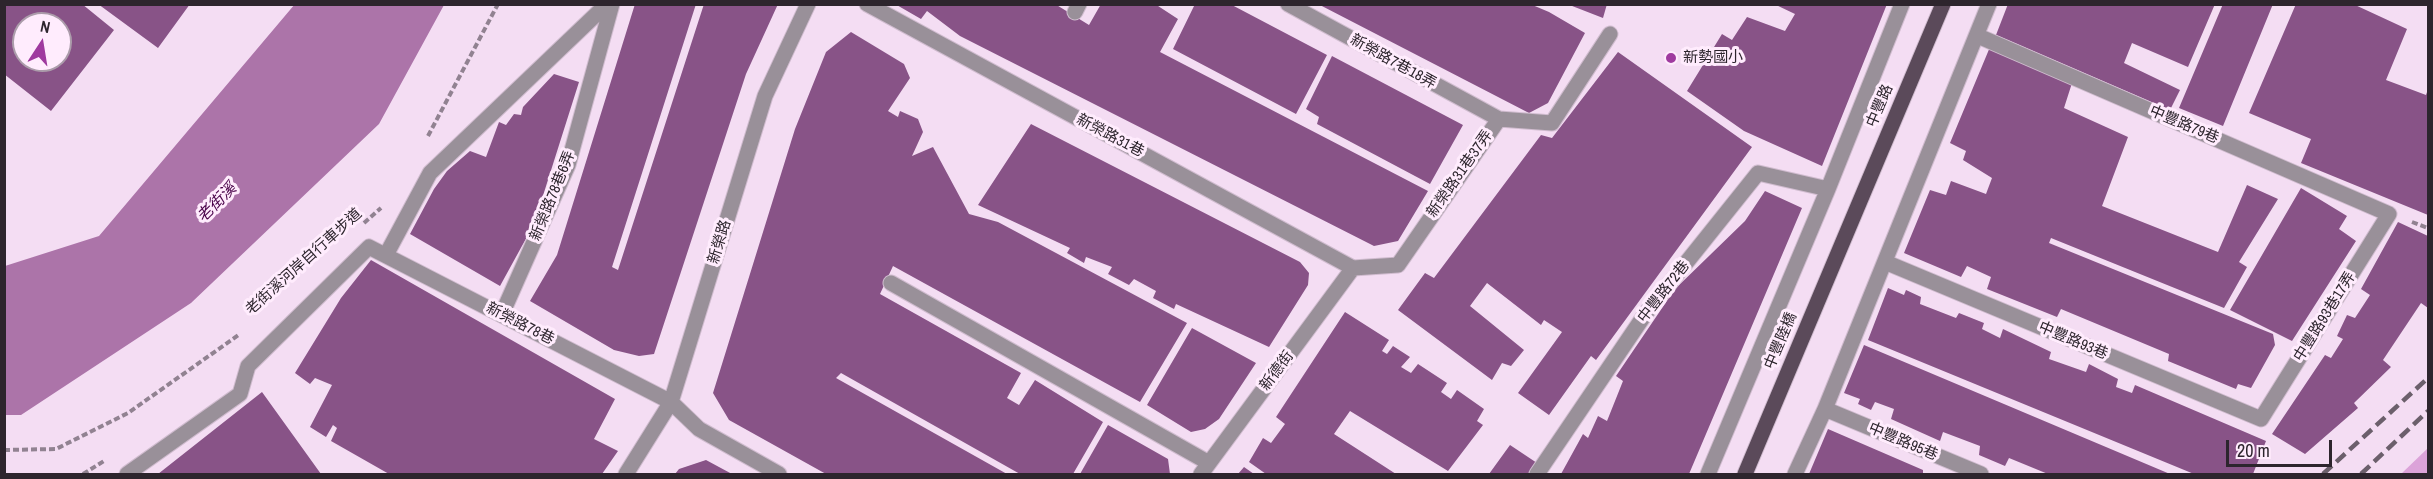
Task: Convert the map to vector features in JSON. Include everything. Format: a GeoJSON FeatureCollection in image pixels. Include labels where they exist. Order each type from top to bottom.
{"type":"FeatureCollection","features":[{"type":"Feature","properties":{"kind":"main road","name":"中豐路"},"geometry":{"type":"LineString","coordinates":[[1850,221],[1943,4]]}},
{"type":"Feature","properties":{"kind":"main road","name":"中豐陸橋"},"geometry":{"type":"LineString","coordinates":[[1745,474],[1850,221]]}},
{"type":"Feature","properties":{"kind":"street"},"geometry":{"type":"LineString","coordinates":[[386,255],[430,173],[607,4]]}},
{"type":"Feature","properties":{"kind":"street","name":"新榮路78巷6弄"},"geometry":{"type":"LineString","coordinates":[[502,314],[568,165],[612,4]]}},
{"type":"Feature","properties":{"kind":"street","name":"新榮路"},"geometry":{"type":"LineString","coordinates":[[626,474],[671,402],[765,96],[808,4]]}},
{"type":"Feature","properties":{"kind":"street","name":"新榮路31巷"},"geometry":{"type":"LineString","coordinates":[[867,4],[1353,268]]}},
{"type":"Feature","properties":{"kind":"street","name":"新榮路7巷18弄"},"geometry":{"type":"LineString","coordinates":[[1288,4],[1498,119]]}},
{"type":"Feature","properties":{"kind":"street"},"geometry":{"type":"LineString","coordinates":[[1708,474],[1828,189],[1902,4]]}},
{"type":"Feature","properties":{"kind":"street"},"geometry":{"type":"LineString","coordinates":[[1795,474],[1825,409],[1978,36],[1989,4]]}},
{"type":"Feature","properties":{"kind":"street","name":"新榮路31巷37弄"},"geometry":{"type":"LineString","coordinates":[[1353,268],[1398,265],[1498,119],[1552,123],[1610,34]]}},
{"type":"Feature","properties":{"kind":"street","name":"中豐路79巷"},"geometry":{"type":"LineString","coordinates":[[1978,36],[2389,214]]}},
{"type":"Feature","properties":{"kind":"street","name":"中豐路72巷"},"geometry":{"type":"LineString","coordinates":[[1537,474],[1646,313],[1758,173],[1828,189]]}},
{"type":"Feature","properties":{"kind":"street","name":"中豐路93巷17弄"},"geometry":{"type":"LineString","coordinates":[[2261,419],[2389,214]]}},
{"type":"Feature","properties":{"kind":"street","name":"新榮路78巷"},"geometry":{"type":"LineString","coordinates":[[127,474],[240,394],[248,366],[369,247],[671,402],[699,429],[778,474]]}},
{"type":"Feature","properties":{"kind":"street","name":"中豐路93巷"},"geometry":{"type":"LineString","coordinates":[[1885,262],[2261,419]]}},
{"type":"Feature","properties":{"kind":"street","name":"新德街"},"geometry":{"type":"LineString","coordinates":[[1205,469],[1353,268]]}},
{"type":"Feature","properties":{"kind":"street"},"geometry":{"type":"LineString","coordinates":[[891,283],[1205,469]]}},
{"type":"Feature","properties":{"kind":"street","name":"中豐路95巷"},"geometry":{"type":"LineString","coordinates":[[1825,409],[1982,474]]}},
{"type":"Feature","properties":{"kind":"path"},"geometry":{"type":"LineString","coordinates":[[425,142],[498,4]]}},
{"type":"Feature","properties":{"kind":"path","name":"老街溪河岸自行車步道"},"geometry":{"type":"LineString","coordinates":[[363,223],[388,202]]}},
{"type":"Feature","properties":{"kind":"path","name":"老街溪河岸自行車步道"},"geometry":{"type":"LineString","coordinates":[[4,450],[56,449],[128,413],[249,327]]}},
{"type":"Feature","properties":{"kind":"shaded area"},"geometry":{"type":"Polygon","coordinates":[[[2428,448],[2428,474],[2401,474],[2428,448]]]}},
{"type":"Feature","properties":{"kind":"water","name":"老街溪"},"geometry":{"type":"Polygon","coordinates":[[[295,4],[444,5],[379,124],[191,303],[21,415],[5,415],[5,266],[99,236],[295,4]]]}},
{"type":"Feature","properties":{"kind":"building"},"geometry":{"type":"Polygon","coordinates":[[[4,4],[82,4],[114,30],[51,111],[4,74],[4,4]]]}},
{"type":"Feature","properties":{"kind":"building"},"geometry":{"type":"Polygon","coordinates":[[[98,4],[190,4],[158,48],[98,4]]]}},
{"type":"Feature","properties":{"kind":"building"},"geometry":{"type":"Polygon","coordinates":[[[635,4],[696,4],[612,267],[618,270],[704,4],[778,4],[746,74],[654,354],[639,356],[614,350],[530,301],[557,255],[635,4]]]}},
{"type":"Feature","properties":{"kind":"building"},"geometry":{"type":"Polygon","coordinates":[[[895,4],[1055,4],[1089,25],[1101,4],[1155,4],[1178,19],[1160,52],[1428,191],[1398,241],[1374,246],[960,36],[927,11],[921,19],[895,4]]]}},
{"type":"Feature","properties":{"kind":"building"},"geometry":{"type":"Polygon","coordinates":[[[1195,4],[1230,4],[1327,55],[1296,114],[1173,49],[1195,4]]]}},
{"type":"Feature","properties":{"kind":"building"},"geometry":{"type":"Polygon","coordinates":[[[1318,4],[1530,4],[1585,33],[1548,103],[1529,113],[1318,4]]]}},
{"type":"Feature","properties":{"kind":"building"},"geometry":{"type":"Polygon","coordinates":[[[1567,4],[1607,4],[1603,18],[1567,4]]]}},
{"type":"Feature","properties":{"kind":"building"},"geometry":{"type":"Polygon","coordinates":[[[1774,4],[1887,4],[1822,166],[1744,131],[1687,91],[1722,34],[1732,40],[1747,17],[1785,31],[1795,14],[1774,4]]]}},
{"type":"Feature","properties":{"kind":"building"},"geometry":{"type":"Polygon","coordinates":[[[2008,4],[2215,4],[2188,67],[2132,43],[2124,63],[2180,90],[2170,110],[1996,35],[2008,4]]]}},
{"type":"Feature","properties":{"kind":"building"},"geometry":{"type":"Polygon","coordinates":[[[2223,4],[2273,4],[2223,126],[2179,108],[2223,4]]]}},
{"type":"Feature","properties":{"kind":"building"},"geometry":{"type":"Polygon","coordinates":[[[2296,4],[2353,4],[2407,29],[2386,80],[2426,95],[2428,89],[2428,215],[2301,163],[2311,139],[2249,113],[2296,4]]]}},
{"type":"Feature","properties":{"kind":"building"},"geometry":{"type":"Polygon","coordinates":[[[851,32],[904,64],[910,78],[888,111],[898,117],[900,111],[918,119],[923,132],[912,156],[933,147],[969,214],[998,222],[1187,323],[1140,402],[893,266],[880,294],[1021,373],[1007,398],[1019,405],[1035,380],[1103,422],[1073,474],[1020,474],[841,373],[836,378],[1007,474],[826,474],[729,420],[713,393],[795,129],[826,52],[851,32]]]}},
{"type":"Feature","properties":{"kind":"building"},"geometry":{"type":"Polygon","coordinates":[[[1990,47],[2072,83],[2064,108],[2128,137],[2102,206],[2218,252],[2247,185],[2278,199],[2239,262],[2247,267],[2224,308],[2051,238],[2049,243],[2273,334],[2275,345],[2251,388],[2238,384],[2236,389],[2168,361],[2169,354],[2061,309],[2057,317],[1987,289],[1991,277],[1967,266],[1961,277],[1904,253],[1930,190],[1946,195],[1951,181],[1986,194],[1992,178],[1963,160],[1966,151],[1950,143],[1990,47]]]}},
{"type":"Feature","properties":{"kind":"building"},"geometry":{"type":"Polygon","coordinates":[[[1618,52],[1752,147],[1596,360],[1591,356],[1549,415],[1518,393],[1562,332],[1544,320],[1541,325],[1487,283],[1470,306],[1524,350],[1511,366],[1502,363],[1492,380],[1398,310],[1425,273],[1434,278],[1541,135],[1552,138],[1618,52]]]}},
{"type":"Feature","properties":{"kind":"building"},"geometry":{"type":"Polygon","coordinates":[[[1332,56],[1463,125],[1430,184],[1317,124],[1319,117],[1306,109],[1332,56]]]}},
{"type":"Feature","properties":{"kind":"building"},"geometry":{"type":"Polygon","coordinates":[[[554,74],[579,82],[534,224],[500,286],[410,234],[434,189],[447,171],[470,151],[486,157],[499,122],[506,125],[514,114],[521,115],[523,107],[554,74]]]}},
{"type":"Feature","properties":{"kind":"building"},"geometry":{"type":"Polygon","coordinates":[[[1031,124],[1300,262],[1309,273],[1308,285],[1269,347],[1176,304],[1174,309],[1153,298],[1156,291],[1134,279],[1129,285],[1108,274],[1112,267],[1086,257],[1084,263],[1067,253],[1070,248],[978,205],[1031,124]]]}},
{"type":"Feature","properties":{"kind":"building"},"geometry":{"type":"Polygon","coordinates":[[[2301,188],[2347,216],[2339,229],[2356,241],[2292,341],[2230,310],[2301,188]]]}},
{"type":"Feature","properties":{"kind":"building"},"geometry":{"type":"Polygon","coordinates":[[[1765,191],[1802,208],[1689,474],[1561,474],[1583,434],[1588,438],[1598,416],[1607,421],[1623,381],[1616,376],[1675,289],[1745,221],[1765,191]]]}},
{"type":"Feature","properties":{"kind":"building"},"geometry":{"type":"Polygon","coordinates":[[[2398,222],[2428,236],[2428,308],[2421,303],[2383,360],[2391,367],[2354,403],[2358,408],[2305,454],[2272,434],[2325,355],[2331,358],[2343,339],[2337,336],[2347,315],[2355,318],[2370,295],[2361,289],[2398,222]]]}},
{"type":"Feature","properties":{"kind":"building"},"geometry":{"type":"Polygon","coordinates":[[[371,260],[615,399],[594,439],[618,451],[602,474],[389,474],[331,441],[337,428],[333,425],[326,437],[310,427],[332,385],[315,378],[310,384],[295,373],[341,298],[371,260]]]}},
{"type":"Feature","properties":{"kind":"building"},"geometry":{"type":"Polygon","coordinates":[[[1888,288],[1904,295],[1906,290],[1921,297],[1920,304],[1956,318],[1959,313],[1984,323],[1982,329],[2000,338],[2003,329],[2051,352],[2049,359],[2086,372],[2089,364],[2118,379],[2116,387],[2132,393],[2135,385],[2266,441],[2253,474],[2194,474],[1868,340],[1888,288]]]}},
{"type":"Feature","properties":{"kind":"building"},"geometry":{"type":"Polygon","coordinates":[[[1345,312],[1389,340],[1382,351],[1387,354],[1393,346],[1410,357],[1401,367],[1411,373],[1418,364],[1447,383],[1441,392],[1451,399],[1457,390],[1484,409],[1477,421],[1483,425],[1448,471],[1350,411],[1334,434],[1396,474],[1266,474],[1249,462],[1263,438],[1271,443],[1285,424],[1276,417],[1345,312]]]}},
{"type":"Feature","properties":{"kind":"building"},"geometry":{"type":"Polygon","coordinates":[[[1192,328],[1256,363],[1219,419],[1205,429],[1191,432],[1147,405],[1192,328]]]}},
{"type":"Feature","properties":{"kind":"building"},"geometry":{"type":"Polygon","coordinates":[[[1864,345],[2170,474],[2048,474],[2009,458],[2005,466],[1979,455],[1980,446],[1943,432],[1940,441],[1891,419],[1894,409],[1875,402],[1871,410],[1858,404],[1860,399],[1844,393],[1864,345]]]}},
{"type":"Feature","properties":{"kind":"building"},"geometry":{"type":"Polygon","coordinates":[[[262,392],[321,474],[158,474],[262,392]]]}},
{"type":"Feature","properties":{"kind":"building"},"geometry":{"type":"Polygon","coordinates":[[[1108,425],[1168,459],[1170,474],[1080,474],[1108,425]]]}},
{"type":"Feature","properties":{"kind":"building"},"geometry":{"type":"Polygon","coordinates":[[[1828,429],[1923,470],[1923,474],[1809,474],[1828,429]]]}},
{"type":"Feature","properties":{"kind":"building"},"geometry":{"type":"Polygon","coordinates":[[[1510,445],[1537,463],[1529,474],[1489,474],[1510,445]]]}},
{"type":"Feature","properties":{"kind":"building"},"geometry":{"type":"Polygon","coordinates":[[[706,460],[732,474],[675,474],[679,469],[706,460]]]}},
{"type":"Feature","properties":{"kind":"building"},"geometry":{"type":"Polygon","coordinates":[[[1244,467],[1254,474],[1238,474],[1244,467]]]}},
{"type":"Feature","properties":{"kind":"railway"},"geometry":{"type":"LineString","coordinates":[[2323,474],[2428,378]]}},
{"type":"Feature","properties":{"kind":"railway"},"geometry":{"type":"LineString","coordinates":[[2361,474],[2428,411]]}},
{"type":"Feature","properties":{"kind":"place","name":"新勢國小"},"geometry":{"type":"Point","coordinates":[1671,58]}}]}
